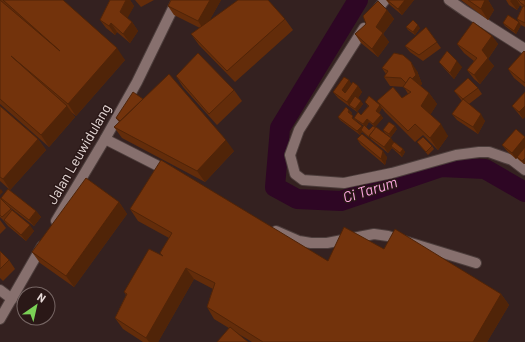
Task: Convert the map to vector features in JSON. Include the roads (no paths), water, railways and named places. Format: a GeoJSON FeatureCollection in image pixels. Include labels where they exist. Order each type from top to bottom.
{"type":"FeatureCollection","features":[{"type":"Feature","properties":{"kind":"street"},"geometry":{"type":"LineString","coordinates":[[385,0],[365,26],[299,130],[290,155],[295,174],[303,180],[344,182],[392,173],[456,155],[479,152],[489,152],[512,160],[525,170]]}},
{"type":"Feature","properties":{"kind":"street"},"geometry":{"type":"LineString","coordinates":[[449,0],[525,49]]}},
{"type":"Feature","properties":{"kind":"street","name":"Jalan Leuwidulang"},"geometry":{"type":"LineString","coordinates":[[0,319],[48,234],[106,139],[137,82],[173,2]]}},
{"type":"Feature","properties":{"kind":"street"},"geometry":{"type":"LineString","coordinates":[[106,139],[180,177]]}},
{"type":"Feature","properties":{"kind":"street"},"geometry":{"type":"LineString","coordinates":[[270,227],[287,237],[298,241],[311,243],[327,243],[374,234],[388,236],[476,263]]}},
{"type":"Feature","properties":{"kind":"street"},"geometry":{"type":"LineString","coordinates":[[0,290],[12,298]]}},
{"type":"Feature","properties":{"kind":"waterway","name":"Ci Tarum"},"geometry":{"type":"LineString","coordinates":[[358,0],[280,128],[275,187],[297,199],[341,201],[441,167],[485,169],[525,192]]}}]}
